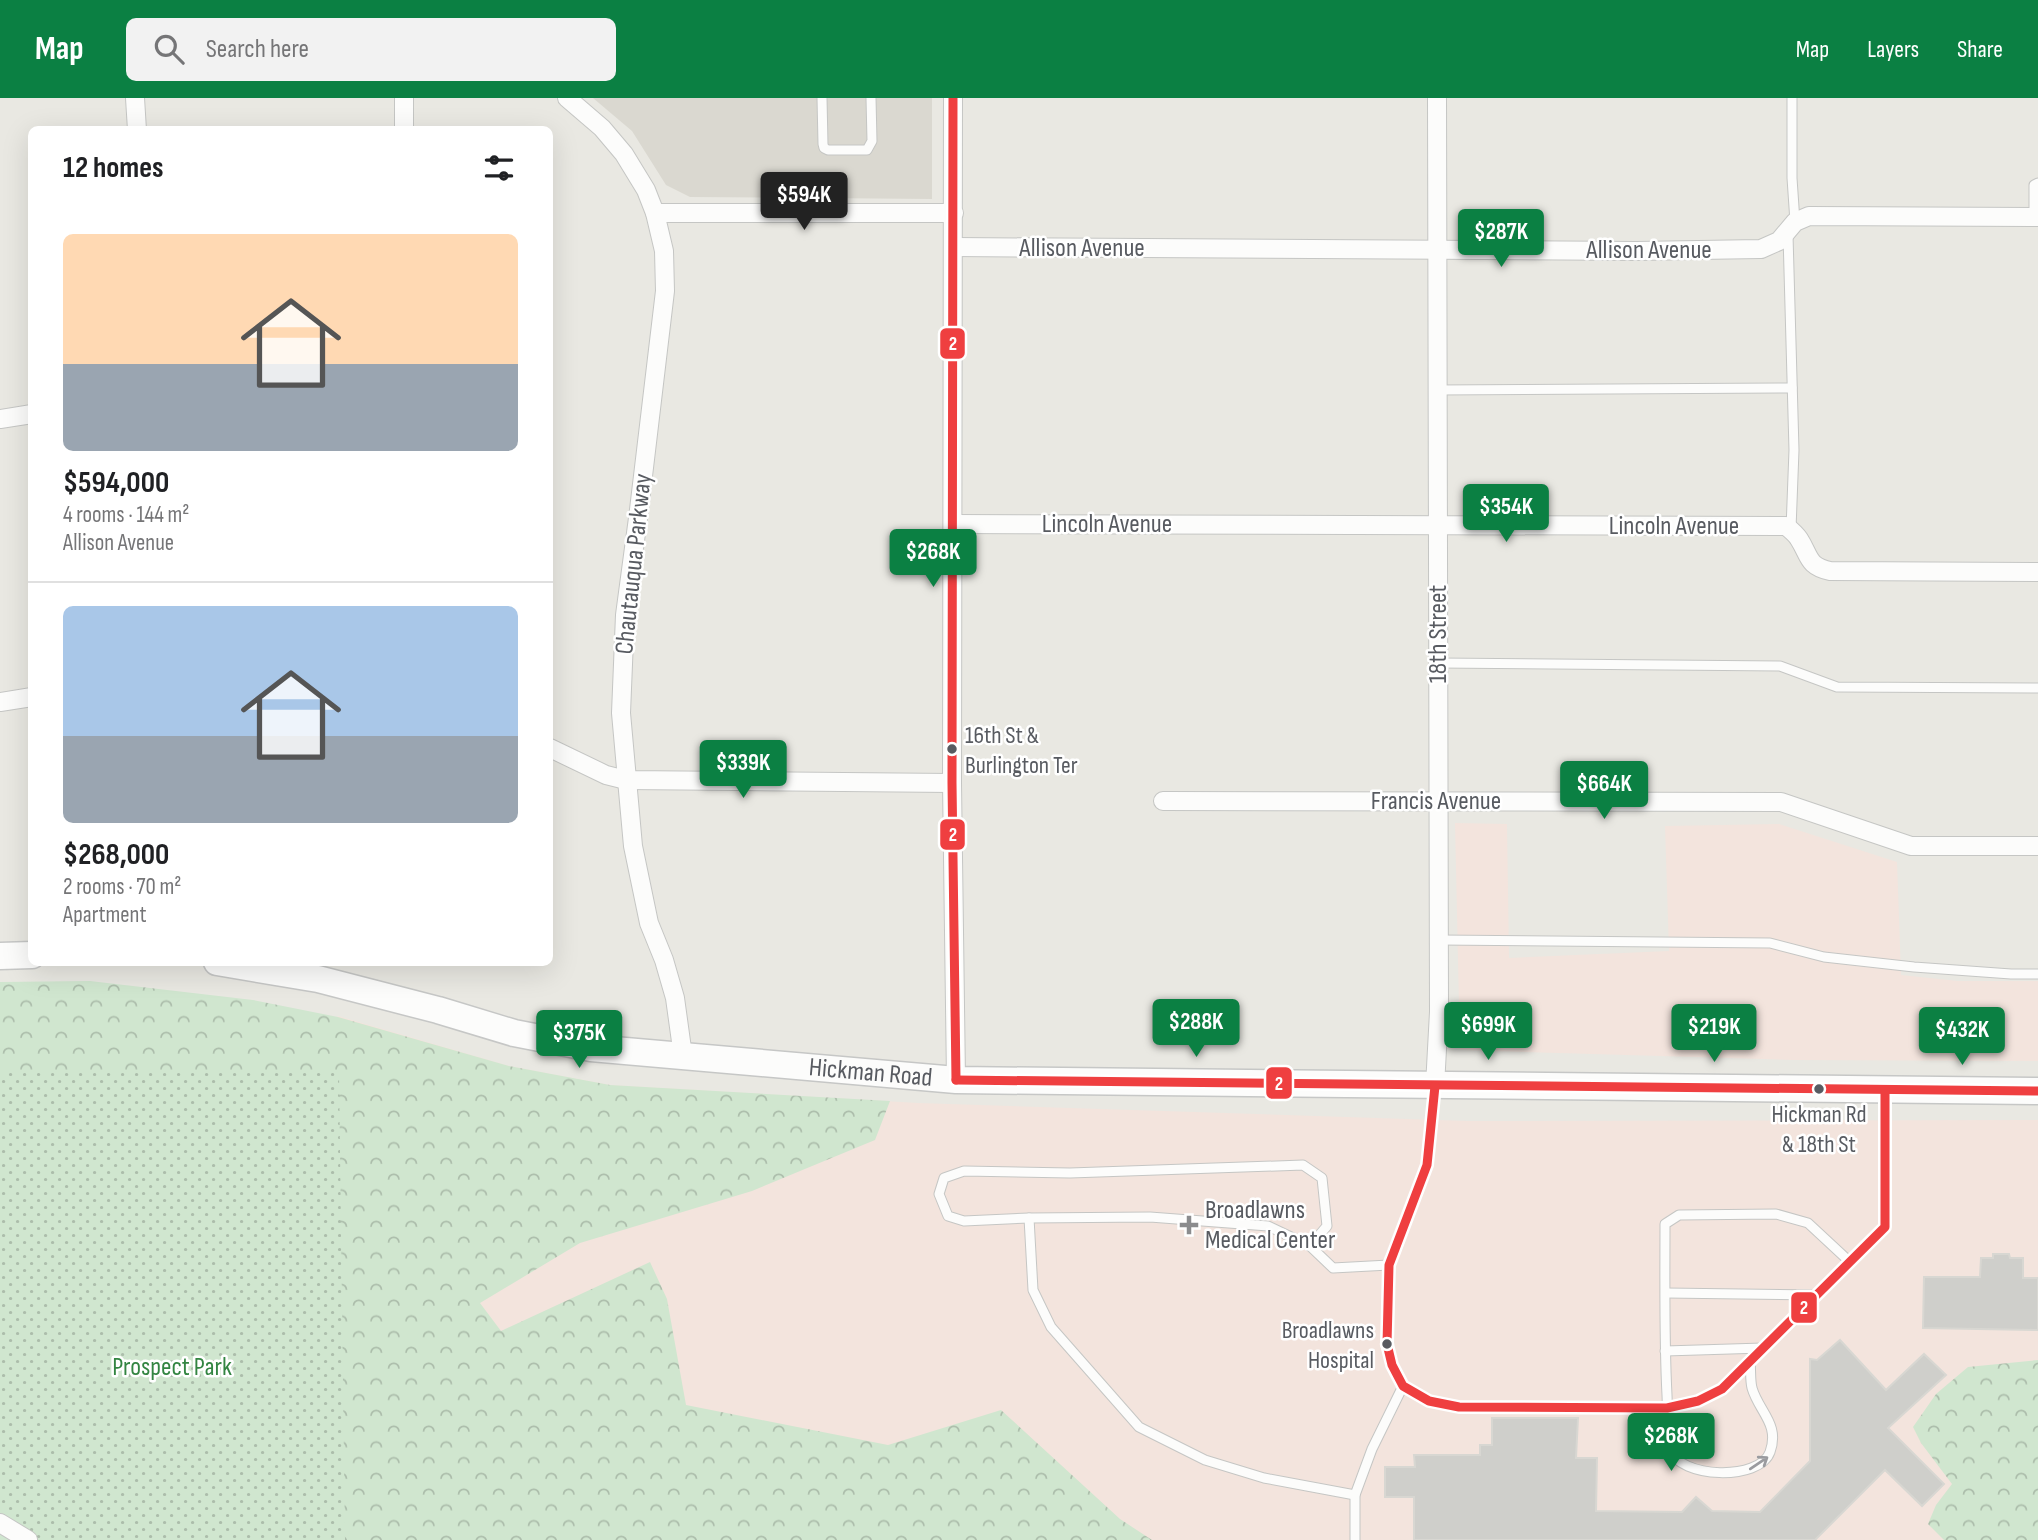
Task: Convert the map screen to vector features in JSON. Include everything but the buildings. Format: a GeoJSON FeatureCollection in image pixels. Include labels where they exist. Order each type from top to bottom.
{"type":"FeatureCollection","features":[{"type":"Feature","properties":{"kind":"main road"},"geometry":{"type":"LineString","coordinates":[[0,956],[28,955]]}},
{"type":"Feature","properties":{"kind":"main road","name":"Hickman Road"},"geometry":{"type":"LineString","coordinates":[[241,966],[318,979],[439,1010],[514,1033],[591,1048],[956,1080],[2038,1091]]}},
{"type":"Feature","properties":{"kind":"street"},"geometry":{"type":"LineString","coordinates":[[135,98],[137,126]]}},
{"type":"Feature","properties":{"kind":"street"},"geometry":{"type":"LineString","coordinates":[[404,98],[404,126]]}},
{"type":"Feature","properties":{"kind":"street","name":"Chautauqua Parkway"},"geometry":{"type":"LineString","coordinates":[[568,98],[602,128],[624,154],[646,190],[655,213],[664,251],[665,292],[625,615],[621,713],[633,846],[649,923],[675,998],[683,1056]]}},
{"type":"Feature","properties":{"kind":"street"},"geometry":{"type":"LineString","coordinates":[[953,98],[952,783],[956,1080]]}},
{"type":"Feature","properties":{"kind":"street","name":"18th Street"},"geometry":{"type":"LineString","coordinates":[[1435,1086],[1439,1012],[1437,98]]}},
{"type":"Feature","properties":{"kind":"street"},"geometry":{"type":"LineString","coordinates":[[655,213],[954,213]]}},
{"type":"Feature","properties":{"kind":"street","name":"Allison Avenue"},"geometry":{"type":"LineString","coordinates":[[954,247],[1636,251],[1761,249],[1779,241],[1791,226],[1809,216],[2036,217]]}},
{"type":"Feature","properties":{"kind":"street"},"geometry":{"type":"LineString","coordinates":[[0,419],[28,415]]}},
{"type":"Feature","properties":{"kind":"street","name":"Lincoln Avenue"},"geometry":{"type":"LineString","coordinates":[[953,523],[1786,526],[1791,531]]}},
{"type":"Feature","properties":{"kind":"street"},"geometry":{"type":"LineString","coordinates":[[1791,531],[1798,537],[1811,562],[1830,570],[2038,572]]}},
{"type":"Feature","properties":{"kind":"street"},"geometry":{"type":"LineString","coordinates":[[0,702],[28,698]]}},
{"type":"Feature","properties":{"kind":"street"},"geometry":{"type":"LineString","coordinates":[[553,749],[606,775],[626,780],[952,783]]}},
{"type":"Feature","properties":{"kind":"street","name":"Francis Avenue"},"geometry":{"type":"LineString","coordinates":[[1163,801],[1781,802],[1911,846],[2038,846]]}},
{"type":"Feature","properties":{"kind":"street"},"geometry":{"type":"LineString","coordinates":[[0,1523],[28,1540]]}},
{"type":"Feature","properties":{"kind":"lane"},"geometry":{"type":"LineString","coordinates":[[822,98],[824,148],[867,150],[872,141],[871,98]]}},
{"type":"Feature","properties":{"kind":"lane"},"geometry":{"type":"LineString","coordinates":[[1791,531],[1794,450],[1792,98]]}},
{"type":"Feature","properties":{"kind":"lane"},"geometry":{"type":"LineString","coordinates":[[2036,217],[2034,185],[2038,183]]}},
{"type":"Feature","properties":{"kind":"lane"},"geometry":{"type":"LineString","coordinates":[[1437,390],[1792,388]]}},
{"type":"Feature","properties":{"kind":"lane"},"geometry":{"type":"LineString","coordinates":[[1438,663],[1780,666],[1837,687],[2038,688]]}},
{"type":"Feature","properties":{"kind":"lane"},"geometry":{"type":"LineString","coordinates":[[1438,940],[1770,943],[1824,957],[1914,967],[2038,974]]}},
{"type":"Feature","properties":{"kind":"lane"},"geometry":{"type":"LineString","coordinates":[[1435,1086],[1427,1165],[1389,1265],[1387,1343],[1392,1365],[1403,1386],[1429,1401],[1459,1407],[1667,1408],[1698,1401],[1722,1389],[1885,1227],[1885,1090]]}},
{"type":"Feature","properties":{"kind":"lane"},"geometry":{"type":"LineString","coordinates":[[1310,1246],[1327,1226],[1322,1178],[1303,1165],[1070,1173],[964,1171],[944,1178],[939,1194],[948,1216],[964,1221],[1150,1217],[1268,1226],[1310,1246],[1333,1268],[1389,1265]]}},
{"type":"Feature","properties":{"kind":"lane"},"geometry":{"type":"LineString","coordinates":[[1750,1361],[1752,1388],[1769,1420],[1774,1438],[1769,1456],[1757,1467],[1746,1471],[1696,1470],[1678,1462],[1670,1450],[1667,1408],[1664,1351],[1665,1224],[1679,1215],[1776,1213],[1808,1223],[1850,1262]]}},
{"type":"Feature","properties":{"kind":"lane"},"geometry":{"type":"LineString","coordinates":[[1029,1218],[1032,1290],[1051,1327],[1139,1427],[1216,1464],[1264,1478],[1354,1495]]}},
{"type":"Feature","properties":{"kind":"lane"},"geometry":{"type":"LineString","coordinates":[[1666,1293],[1816,1295]]}},
{"type":"Feature","properties":{"kind":"lane"},"geometry":{"type":"LineString","coordinates":[[1664,1351],[1763,1348]]}},
{"type":"Feature","properties":{"kind":"lane"},"geometry":{"type":"LineString","coordinates":[[1355,1540],[1354,1495],[1403,1386]]}},
{"type":"Feature","properties":{"kind":"shaded area"},"geometry":{"type":"Polygon","coordinates":[[[593,98],[932,98],[932,199],[690,197],[666,185],[632,131],[593,98]]]}},
{"type":"Feature","properties":{"kind":"shaded area"},"geometry":{"type":"Polygon","coordinates":[[[1455,823],[1507,824],[1509,958],[1669,951],[1665,826],[1779,824],[1897,862],[1901,975],[1958,981],[2038,981],[2038,1061],[1793,1060],[1460,1050],[1455,823]]]}},
{"type":"Feature","properties":{"kind":"shaded area","name":"Broadlawns Medical Center"},"geometry":{"type":"Polygon","coordinates":[[[338,1016],[509,1066],[610,1085],[918,1103],[1468,1121],[2038,1120],[2038,1540],[345,1540],[314,1073],[338,1016]]]}},
{"type":"Feature","properties":{"kind":"green space"},"geometry":{"type":"Polygon","coordinates":[[[90,981],[253,1000],[338,1017],[509,1066],[610,1085],[890,1101],[875,1140],[752,1191],[580,1243],[480,1303],[501,1331],[650,1262],[667,1299],[686,1405],[888,1445],[1001,1410],[1120,1519],[1152,1540],[183,1540],[0,1436],[0,982],[90,981]]]}},
{"type":"Feature","properties":{"kind":"green space","name":"Prospect Park"},"geometry":{"type":"Polygon","coordinates":[[[0,1072],[339,1073],[345,1540],[0,1540],[0,1072]]]}},
{"type":"Feature","properties":{"kind":"green space"},"geometry":{"type":"Polygon","coordinates":[[[2038,1360],[2038,1540],[1944,1540],[1928,1524],[1936,1505],[1952,1484],[1921,1443],[1913,1427],[1936,1394],[1968,1367],[2038,1360]]]}},
{"type":"Feature","properties":{"kind":"transit line","name":"2"},"geometry":{"type":"LineString","coordinates":[[953,98],[952,783],[956,1080]]}},
{"type":"Feature","properties":{"kind":"transit line","name":"2"},"geometry":{"type":"LineString","coordinates":[[956,1080],[2038,1091]]}},
{"type":"Feature","properties":{"kind":"transit line","name":"2"},"geometry":{"type":"LineString","coordinates":[[1435,1086],[1427,1165],[1389,1265],[1387,1344],[1392,1365],[1403,1386],[1429,1401],[1459,1407],[1667,1408],[1698,1401],[1722,1389],[1885,1227],[1885,1090]]}},
{"type":"Feature","properties":{"kind":"place","name":"16th St & Burlington Ter"},"geometry":{"type":"Point","coordinates":[952,749]}},
{"type":"Feature","properties":{"kind":"place","name":"Hickman Rd & 18th St"},"geometry":{"type":"Point","coordinates":[1819,1089]}},
{"type":"Feature","properties":{"kind":"place","name":"Broadlawns Medical Center"},"geometry":{"type":"Point","coordinates":[1189,1225]}},
{"type":"Feature","properties":{"kind":"place","name":"Broadlawns Hospital"},"geometry":{"type":"Point","coordinates":[1387,1344]}}]}
